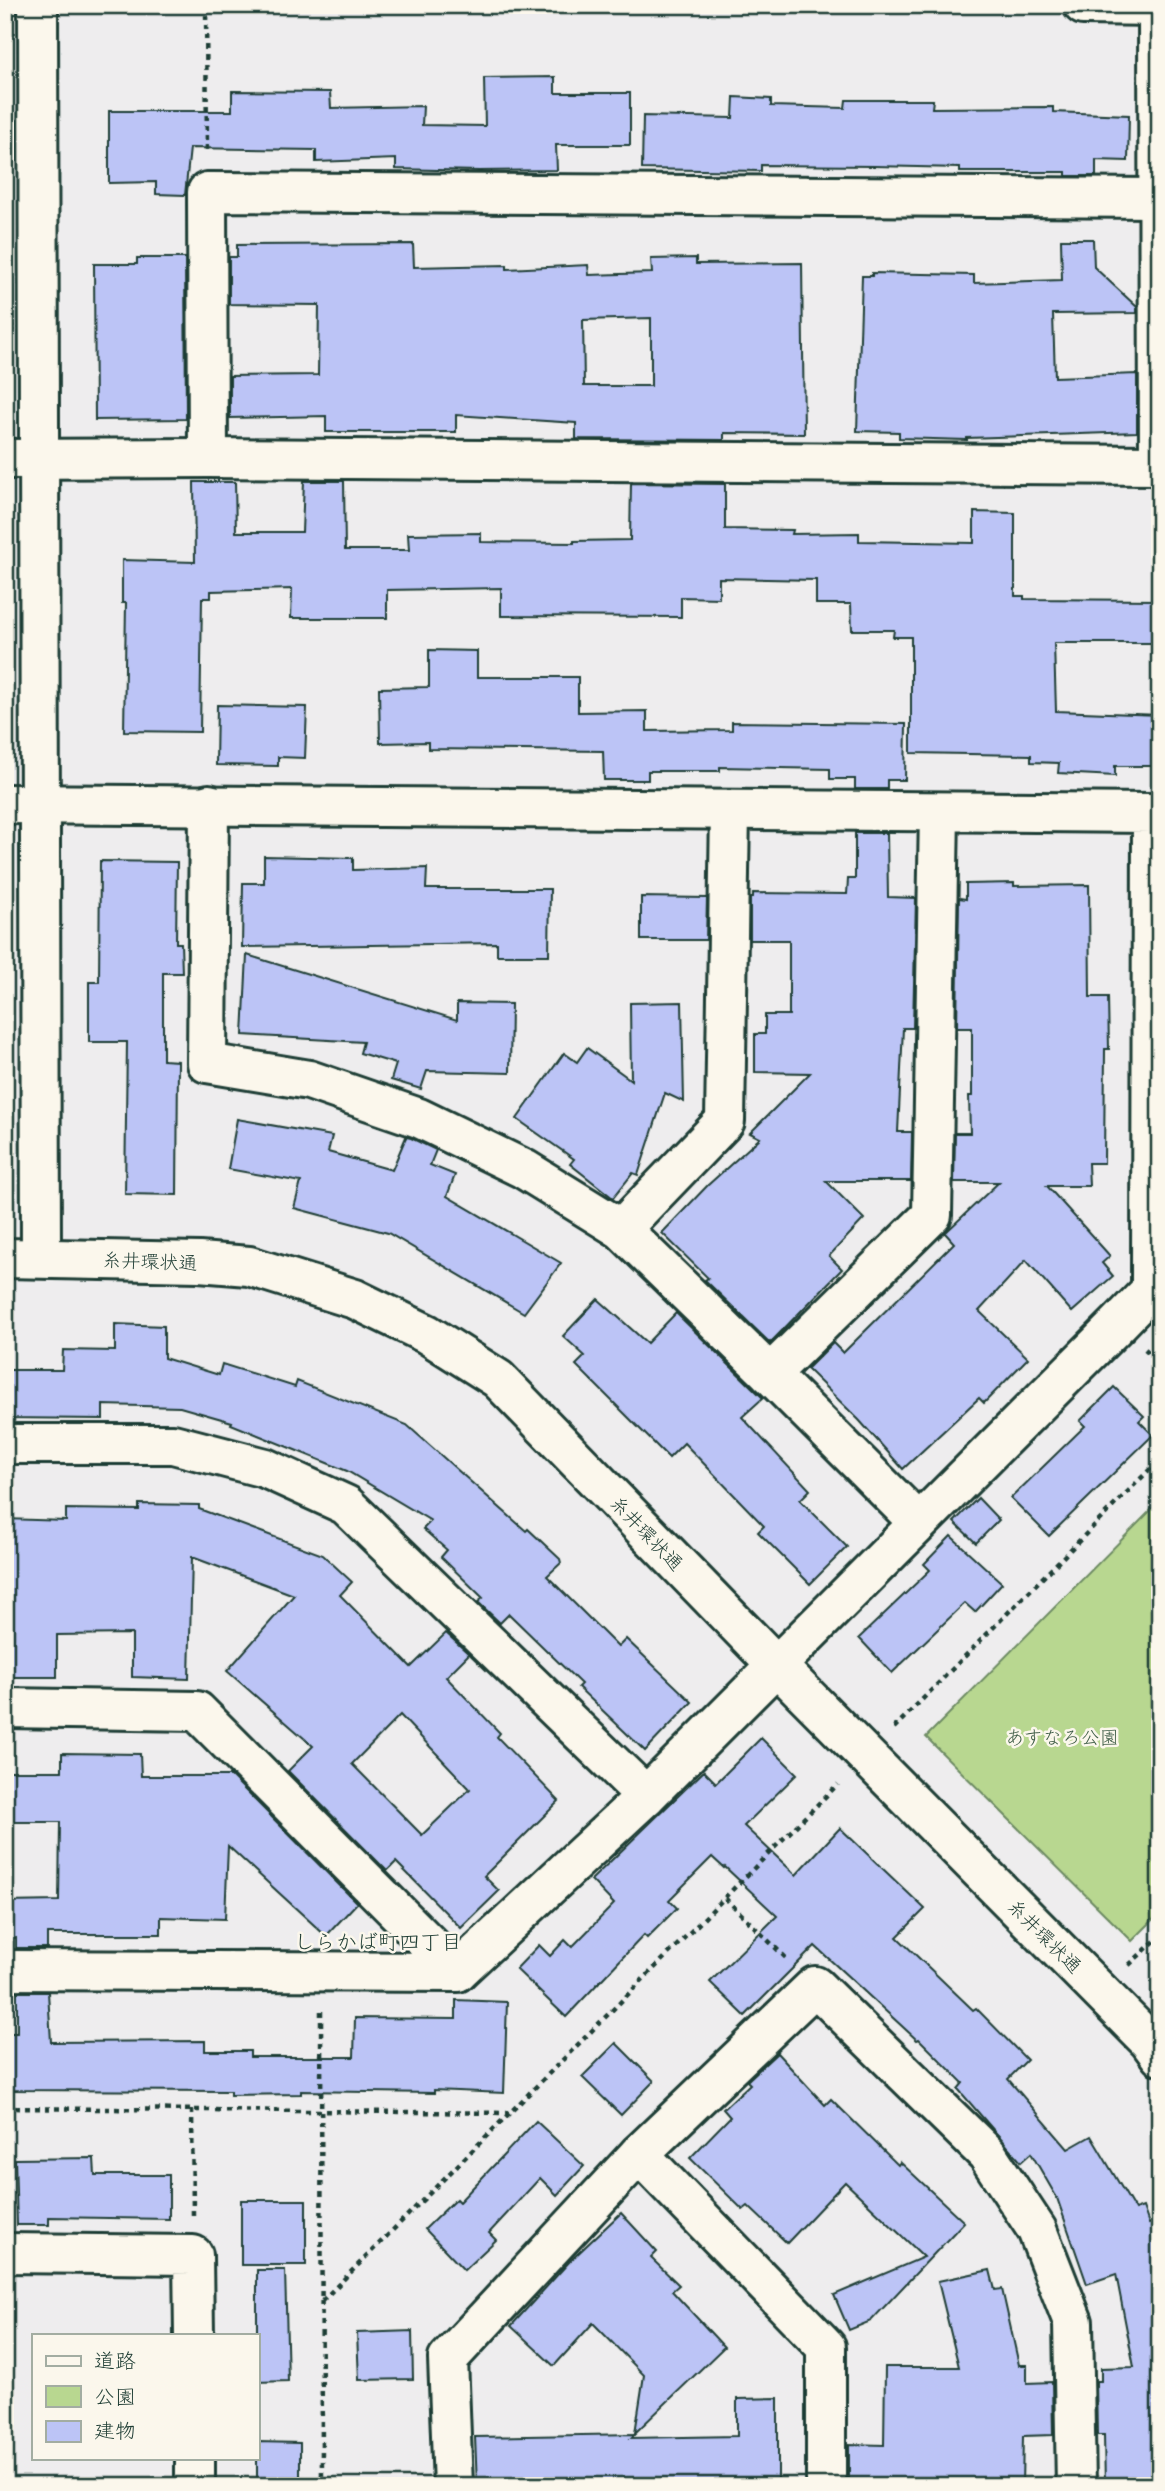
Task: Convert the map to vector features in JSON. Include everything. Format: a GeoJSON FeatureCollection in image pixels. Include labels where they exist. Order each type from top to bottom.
{"type":"FeatureCollection","features":[{"type":"Feature","properties":{"kind":"street"},"geometry":{"type":"LineString","coordinates":[[23,1258],[22,459],[38,5]]}},
{"type":"Feature","properties":{"kind":"street"},"geometry":{"type":"LineString","coordinates":[[22,459],[1159,465],[1159,6],[1083,5]]}},
{"type":"Feature","properties":{"kind":"street"},"geometry":{"type":"LineString","coordinates":[[208,458],[207,192],[1157,198]]}},
{"type":"Feature","properties":{"kind":"street"},"geometry":{"type":"LineString","coordinates":[[5,1970],[457,1972],[646,1796],[1151,1290],[1152,813],[22,804]]}},
{"type":"Feature","properties":{"kind":"street"},"geometry":{"type":"LineString","coordinates":[[209,804],[207,1063],[309,1080],[419,1118],[524,1169],[621,1229],[918,1522]]}},
{"type":"Feature","properties":{"kind":"street"},"geometry":{"type":"LineString","coordinates":[[621,1229],[725,1121],[730,811]]}},
{"type":"Feature","properties":{"kind":"street"},"geometry":{"type":"LineString","coordinates":[[770,1374],[932,1215],[939,812]]}},
{"type":"Feature","properties":{"kind":"street","name":"糸井環状通"},"geometry":{"type":"LineString","coordinates":[[23,1258],[199,1262],[249,1266],[355,1299],[427,1335],[498,1378],[776,1665],[1149,2041],[1160,2056]]}},
{"type":"Feature","properties":{"kind":"street"},"geometry":{"type":"LineString","coordinates":[[5,1444],[173,1444],[265,1468],[346,1504],[646,1796]]}},
{"type":"Feature","properties":{"kind":"street"},"geometry":{"type":"LineString","coordinates":[[5,1708],[197,1711],[457,1972]]}},
{"type":"Feature","properties":{"kind":"street"},"geometry":{"type":"LineString","coordinates":[[453,2486],[449,2359],[639,2154],[815,1986],[987,2154],[1037,2230],[1073,2322],[1076,2486]]}},
{"type":"Feature","properties":{"kind":"street"},"geometry":{"type":"LineString","coordinates":[[639,2154],[826,2347],[826,2486]]}},
{"type":"Feature","properties":{"kind":"street"},"geometry":{"type":"LineString","coordinates":[[5,2253],[193,2255],[194,2334]]}},
{"type":"Feature","properties":{"kind":"street"},"geometry":{"type":"LineString","coordinates":[[195,2460],[195,2486]]}},
{"type":"Feature","properties":{"kind":"path"},"geometry":{"type":"LineString","coordinates":[[206,5],[207,192]]}},
{"type":"Feature","properties":{"kind":"path"},"geometry":{"type":"LineString","coordinates":[[322,2301],[1160,1459]]}},
{"type":"Feature","properties":{"kind":"path"},"geometry":{"type":"LineString","coordinates":[[725,1898],[815,1986]]}},
{"type":"Feature","properties":{"kind":"path"},"geometry":{"type":"LineString","coordinates":[[321,1971],[322,2486]]}},
{"type":"Feature","properties":{"kind":"path"},"geometry":{"type":"LineString","coordinates":[[5,2108],[510,2113]]}},
{"type":"Feature","properties":{"kind":"path"},"geometry":{"type":"LineString","coordinates":[[192,2110],[193,2255]]}},
{"type":"Feature","properties":{"kind":"green space","name":"あすなろ公園"},"geometry":{"type":"Polygon","coordinates":[[[1160,1501],[1160,1913],[1132,1941],[926,1737],[1160,1501]]]}},
{"type":"Feature","properties":{"kind":"building"},"geometry":{"type":"Polygon","coordinates":[[[555,77],[555,93],[630,93],[630,145],[556,145],[557,170],[479,171],[396,169],[396,159],[316,162],[316,150],[190,148],[185,195],[156,194],[156,182],[109,183],[109,111],[232,111],[232,91],[330,92],[331,108],[423,106],[422,125],[485,126],[484,78],[555,77]]]}},
{"type":"Feature","properties":{"kind":"building"},"geometry":{"type":"Polygon","coordinates":[[[734,97],[771,99],[771,106],[845,108],[846,100],[933,100],[932,108],[1053,107],[1053,112],[1129,115],[1128,161],[1096,160],[1096,176],[1066,176],[1066,172],[960,172],[960,168],[874,166],[761,165],[761,171],[642,169],[643,116],[733,118],[734,97]]]}},
{"type":"Feature","properties":{"kind":"building"},"geometry":{"type":"Polygon","coordinates":[[[1061,239],[1093,239],[1094,267],[1137,307],[1137,313],[1053,314],[1055,377],[1137,374],[1137,432],[967,440],[899,438],[899,432],[857,431],[862,276],[872,276],[872,273],[974,275],[974,283],[1062,280],[1061,239]]]}},
{"type":"Feature","properties":{"kind":"building"},"geometry":{"type":"Polygon","coordinates":[[[413,244],[414,267],[507,265],[507,269],[588,265],[589,275],[652,273],[651,259],[696,258],[696,264],[802,263],[804,434],[724,433],[724,440],[576,439],[576,423],[456,415],[456,432],[326,432],[326,416],[230,418],[230,376],[318,375],[319,305],[229,304],[229,257],[237,257],[237,245],[413,244]],[[651,318],[583,320],[584,386],[651,386],[651,318]]]}},
{"type":"Feature","properties":{"kind":"building"},"geometry":{"type":"Polygon","coordinates":[[[137,258],[185,258],[186,419],[95,420],[94,264],[137,264],[137,258]]]}},
{"type":"Feature","properties":{"kind":"building"},"geometry":{"type":"Polygon","coordinates":[[[304,481],[344,481],[345,550],[409,550],[408,534],[481,533],[481,542],[574,543],[630,540],[631,483],[725,484],[725,529],[793,530],[792,534],[859,533],[859,541],[974,543],[974,512],[1015,513],[1015,596],[1024,596],[1024,599],[1160,600],[1160,643],[1054,643],[1056,711],[1160,715],[1160,766],[1115,766],[1115,776],[1058,773],[1059,763],[1031,762],[1031,755],[911,753],[911,637],[893,637],[894,630],[852,630],[851,604],[816,604],[816,580],[719,578],[719,598],[681,597],[681,617],[501,616],[501,588],[387,590],[387,618],[291,618],[292,589],[211,591],[211,598],[202,598],[200,732],[124,731],[126,603],[122,603],[122,560],[195,562],[194,482],[235,482],[236,532],[302,532],[304,481]]]}},
{"type":"Feature","properties":{"kind":"building"},"geometry":{"type":"Polygon","coordinates":[[[429,650],[477,651],[477,677],[578,677],[578,712],[647,711],[647,731],[732,730],[732,722],[906,724],[905,780],[887,780],[887,789],[855,789],[855,779],[830,779],[830,769],[720,767],[720,771],[648,771],[648,780],[604,780],[603,751],[428,749],[428,742],[380,743],[379,688],[429,687],[429,650]]]}},
{"type":"Feature","properties":{"kind":"building"},"geometry":{"type":"Polygon","coordinates":[[[217,705],[307,707],[305,758],[278,757],[278,766],[216,765],[217,705]]]}},
{"type":"Feature","properties":{"kind":"building"},"geometry":{"type":"Polygon","coordinates":[[[855,833],[887,833],[888,897],[916,898],[913,1028],[903,1028],[898,1132],[912,1132],[911,1181],[826,1181],[864,1219],[829,1256],[842,1269],[770,1343],[705,1280],[708,1278],[662,1233],[708,1185],[760,1138],[750,1133],[810,1073],[755,1072],[755,1034],[765,1034],[765,1015],[789,1015],[789,940],[750,940],[750,898],[753,898],[753,893],[847,894],[848,879],[855,879],[855,833]]]}},
{"type":"Feature","properties":{"kind":"building"},"geometry":{"type":"Polygon","coordinates":[[[264,856],[353,858],[353,870],[427,868],[426,889],[550,889],[549,955],[497,955],[497,943],[242,947],[243,883],[264,883],[264,856]]]}},
{"type":"Feature","properties":{"kind":"building"},"geometry":{"type":"Polygon","coordinates":[[[100,861],[177,862],[176,943],[181,943],[182,973],[163,973],[163,1060],[178,1061],[177,1195],[125,1194],[127,1042],[89,1042],[89,982],[99,982],[100,861]]]}},
{"type":"Feature","properties":{"kind":"building"},"geometry":{"type":"Polygon","coordinates":[[[1014,883],[1014,886],[1089,885],[1090,997],[1108,997],[1109,1049],[1105,1049],[1104,1163],[1088,1163],[1089,1186],[1047,1186],[1110,1256],[1102,1263],[1113,1276],[1072,1312],[1026,1260],[979,1311],[1028,1358],[984,1403],[979,1398],[903,1469],[859,1420],[807,1369],[833,1343],[843,1353],[954,1243],[945,1233],[999,1182],[954,1182],[955,1133],[970,1133],[969,1096],[972,1096],[972,1028],[957,1028],[959,898],[966,899],[966,884],[1014,883]]]}},
{"type":"Feature","properties":{"kind":"building"},"geometry":{"type":"Polygon","coordinates":[[[641,897],[707,898],[706,940],[641,940],[641,897]]]}},
{"type":"Feature","properties":{"kind":"building"},"geometry":{"type":"Polygon","coordinates":[[[247,955],[457,1020],[457,1003],[511,1004],[510,1073],[427,1071],[421,1089],[391,1080],[396,1064],[360,1053],[363,1042],[243,1035],[247,955]]]}},
{"type":"Feature","properties":{"kind":"building"},"geometry":{"type":"Polygon","coordinates":[[[682,1002],[684,1102],[665,1093],[638,1175],[633,1173],[613,1198],[570,1164],[574,1159],[517,1119],[564,1053],[577,1062],[587,1048],[631,1080],[630,1003],[682,1002]]]}},
{"type":"Feature","properties":{"kind":"building"},"geometry":{"type":"Polygon","coordinates":[[[237,1119],[332,1136],[328,1152],[392,1170],[406,1137],[411,1138],[436,1150],[430,1165],[455,1175],[447,1196],[561,1263],[524,1313],[388,1233],[294,1208],[301,1182],[228,1169],[237,1119]]]}},
{"type":"Feature","properties":{"kind":"building"},"geometry":{"type":"Polygon","coordinates":[[[598,1299],[647,1343],[676,1313],[763,1398],[742,1417],[810,1490],[800,1500],[847,1547],[810,1584],[758,1532],[764,1526],[684,1443],[669,1458],[576,1365],[585,1356],[563,1336],[598,1299]]]}},
{"type":"Feature","properties":{"kind":"building"},"geometry":{"type":"Polygon","coordinates":[[[115,1324],[164,1326],[164,1358],[219,1375],[222,1364],[295,1387],[297,1381],[407,1425],[560,1559],[561,1563],[547,1576],[618,1647],[626,1639],[692,1702],[645,1751],[578,1687],[581,1684],[509,1614],[500,1623],[478,1602],[483,1598],[441,1557],[447,1550],[423,1529],[431,1521],[347,1471],[231,1424],[232,1422],[180,1407],[103,1405],[103,1419],[5,1418],[5,1370],[62,1370],[63,1350],[115,1351],[115,1324]]]}},
{"type":"Feature","properties":{"kind":"building"},"geometry":{"type":"Polygon","coordinates":[[[1114,1387],[1144,1416],[1139,1421],[1153,1435],[1049,1536],[1011,1498],[1085,1426],[1080,1421],[1114,1387]]]}},
{"type":"Feature","properties":{"kind":"building"},"geometry":{"type":"Polygon","coordinates":[[[978,1498],[999,1520],[976,1543],[954,1522],[978,1498]]]}},
{"type":"Feature","properties":{"kind":"building"},"geometry":{"type":"Polygon","coordinates":[[[139,1504],[199,1505],[199,1509],[323,1555],[352,1582],[340,1595],[411,1667],[446,1633],[469,1654],[446,1677],[500,1733],[497,1737],[559,1801],[484,1876],[499,1891],[461,1928],[396,1862],[387,1871],[288,1771],[313,1746],[227,1671],[294,1595],[192,1557],[189,1679],[132,1677],[132,1634],[57,1635],[57,1677],[5,1677],[5,1519],[66,1521],[66,1509],[139,1510],[139,1504]],[[400,1715],[352,1764],[422,1835],[470,1789],[400,1715]]]}},
{"type":"Feature","properties":{"kind":"building"},"geometry":{"type":"Polygon","coordinates":[[[951,1536],[1002,1583],[975,1612],[965,1603],[892,1673],[859,1638],[930,1570],[924,1564],[951,1536]]]}},
{"type":"Feature","properties":{"kind":"building"},"geometry":{"type":"Polygon","coordinates":[[[761,1738],[797,1774],[744,1826],[796,1875],[840,1828],[925,1909],[897,1937],[973,2010],[976,2008],[1027,2060],[1008,2079],[1068,2149],[1091,2136],[1135,2210],[1143,2207],[1149,2224],[1160,2220],[1160,2486],[1105,2486],[1104,2435],[1097,2435],[1096,2381],[1101,2381],[1101,2368],[1134,2367],[1116,2274],[1087,2284],[1057,2198],[1031,2153],[1021,2162],[958,2089],[963,2083],[919,2039],[815,1946],[745,2016],[710,1982],[777,1916],[725,1867],[712,1857],[669,1900],[677,1908],[647,1938],[644,1935],[566,2017],[516,1969],[539,1945],[550,1956],[565,1940],[572,1947],[614,1904],[591,1880],[704,1771],[716,1783],[761,1738]]]}},
{"type":"Feature","properties":{"kind":"building"},"geometry":{"type":"Polygon","coordinates":[[[62,1753],[140,1754],[141,1776],[231,1776],[357,1903],[326,1936],[228,1846],[225,1919],[161,1917],[161,1934],[47,1934],[47,1948],[16,1948],[16,1938],[5,1938],[5,1902],[59,1901],[60,1822],[5,1822],[5,1771],[62,1771],[62,1753]]]}},
{"type":"Feature","properties":{"kind":"building"},"geometry":{"type":"Polygon","coordinates":[[[17,1992],[48,1992],[51,2042],[205,2041],[205,2051],[250,2051],[250,2057],[354,2057],[355,2018],[456,2019],[456,2000],[507,2002],[504,2093],[434,2090],[434,2093],[301,2091],[301,2094],[230,2095],[230,2091],[5,2090],[5,2033],[17,2033],[17,1992]]]}},
{"type":"Feature","properties":{"kind":"building"},"geometry":{"type":"Polygon","coordinates":[[[616,2043],[654,2081],[621,2115],[582,2077],[616,2043]]]}},
{"type":"Feature","properties":{"kind":"building"},"geometry":{"type":"Polygon","coordinates":[[[777,2053],[825,2105],[831,2099],[898,2165],[900,2162],[964,2222],[871,2321],[849,2330],[834,2295],[924,2257],[845,2182],[787,2243],[748,2206],[743,2210],[690,2158],[730,2117],[723,2109],[750,2084],[747,2081],[777,2053]]]}},
{"type":"Feature","properties":{"kind":"building"},"geometry":{"type":"Polygon","coordinates":[[[536,2121],[584,2166],[557,2195],[540,2178],[489,2233],[496,2240],[464,2270],[425,2229],[456,2199],[459,2202],[536,2121]]]}},
{"type":"Feature","properties":{"kind":"building"},"geometry":{"type":"Polygon","coordinates":[[[94,2158],[95,2175],[169,2175],[169,2219],[49,2217],[49,2225],[17,2225],[15,2159],[94,2158]]]}},
{"type":"Feature","properties":{"kind":"building"},"geometry":{"type":"Polygon","coordinates":[[[241,2200],[306,2200],[306,2265],[241,2265],[241,2200]]]}},
{"type":"Feature","properties":{"kind":"building"},"geometry":{"type":"Polygon","coordinates":[[[621,2213],[657,2252],[651,2258],[679,2285],[672,2291],[724,2347],[635,2433],[644,2375],[593,2323],[554,2366],[511,2326],[570,2261],[621,2213]]]}},
{"type":"Feature","properties":{"kind":"building"},"geometry":{"type":"Polygon","coordinates":[[[257,2270],[285,2270],[288,2381],[259,2382],[257,2270]]]}},
{"type":"Feature","properties":{"kind":"building"},"geometry":{"type":"Polygon","coordinates":[[[990,2270],[995,2290],[1002,2289],[1019,2365],[1027,2365],[1027,2383],[1052,2382],[1053,2435],[1023,2436],[1022,2486],[849,2486],[849,2444],[884,2445],[885,2367],[959,2367],[938,2281],[990,2270]]]}},
{"type":"Feature","properties":{"kind":"building"},"geometry":{"type":"Polygon","coordinates":[[[412,2331],[413,2379],[359,2380],[357,2333],[412,2331]]]}},
{"type":"Feature","properties":{"kind":"building"},"geometry":{"type":"Polygon","coordinates":[[[778,2398],[778,2480],[722,2481],[722,2486],[477,2484],[475,2437],[635,2434],[631,2438],[737,2436],[737,2399],[778,2398]]]}},
{"type":"Feature","properties":{"kind":"building"},"geometry":{"type":"Polygon","coordinates":[[[259,2442],[300,2443],[300,2486],[257,2486],[259,2442]]]}},
{"type":"Feature","properties":{"kind":"district","name":"しらかば町四丁目"},"geometry":{"type":"Point","coordinates":[378,1942]}}]}
